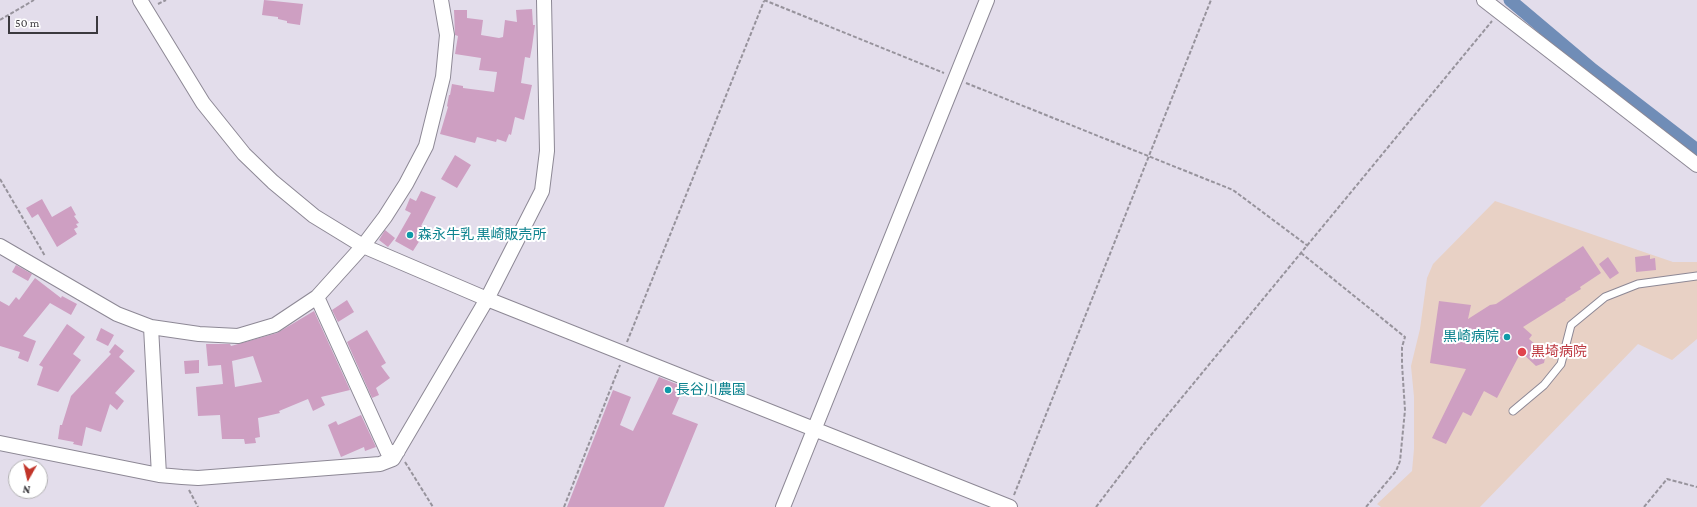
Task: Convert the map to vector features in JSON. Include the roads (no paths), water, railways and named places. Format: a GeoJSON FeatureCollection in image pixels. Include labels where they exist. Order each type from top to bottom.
{"type":"FeatureCollection","features":[{"type":"Feature","properties":{"kind":"street"},"geometry":{"type":"LineString","coordinates":[[140,0],[203,103],[244,154],[273,182],[314,216],[363,246],[487,299],[1010,507]]}},
{"type":"Feature","properties":{"kind":"street"},"geometry":{"type":"LineString","coordinates":[[0,246],[117,314],[151,327],[199,334],[238,336],[275,325],[318,296],[363,246],[385,218],[426,146],[443,77],[447,35],[441,0]]}},
{"type":"Feature","properties":{"kind":"street"},"geometry":{"type":"LineString","coordinates":[[0,443],[159,474],[198,478],[380,464],[393,459],[487,299],[542,191],[547,151],[544,0]]}},
{"type":"Feature","properties":{"kind":"street"},"geometry":{"type":"LineString","coordinates":[[783,507],[987,0]]}},
{"type":"Feature","properties":{"kind":"street"},"geometry":{"type":"LineString","coordinates":[[1484,0],[1697,165]]}},
{"type":"Feature","properties":{"kind":"street"},"geometry":{"type":"LineString","coordinates":[[318,296],[388,453],[398,451]]}},
{"type":"Feature","properties":{"kind":"street"},"geometry":{"type":"LineString","coordinates":[[151,327],[159,474]]}},
{"type":"Feature","properties":{"kind":"lane"},"geometry":{"type":"LineString","coordinates":[[1513,411],[1544,385],[1561,364],[1571,325],[1605,297],[1638,284],[1697,276]]}},
{"type":"Feature","properties":{"kind":"waterway"},"geometry":{"type":"LineString","coordinates":[[1510,0],[1593,70],[1697,150]]}},
{"type":"Feature","properties":{"kind":"place","name":"森永牛乳 黒崎販売所"},"geometry":{"type":"Point","coordinates":[410,235]}},
{"type":"Feature","properties":{"kind":"place","name":"黒崎病院"},"geometry":{"type":"Point","coordinates":[1507,337]}},
{"type":"Feature","properties":{"kind":"place","name":"黒埼病院"},"geometry":{"type":"Point","coordinates":[1522,352]}},
{"type":"Feature","properties":{"kind":"place","name":"長谷川農園"},"geometry":{"type":"Point","coordinates":[668,390]}}]}
